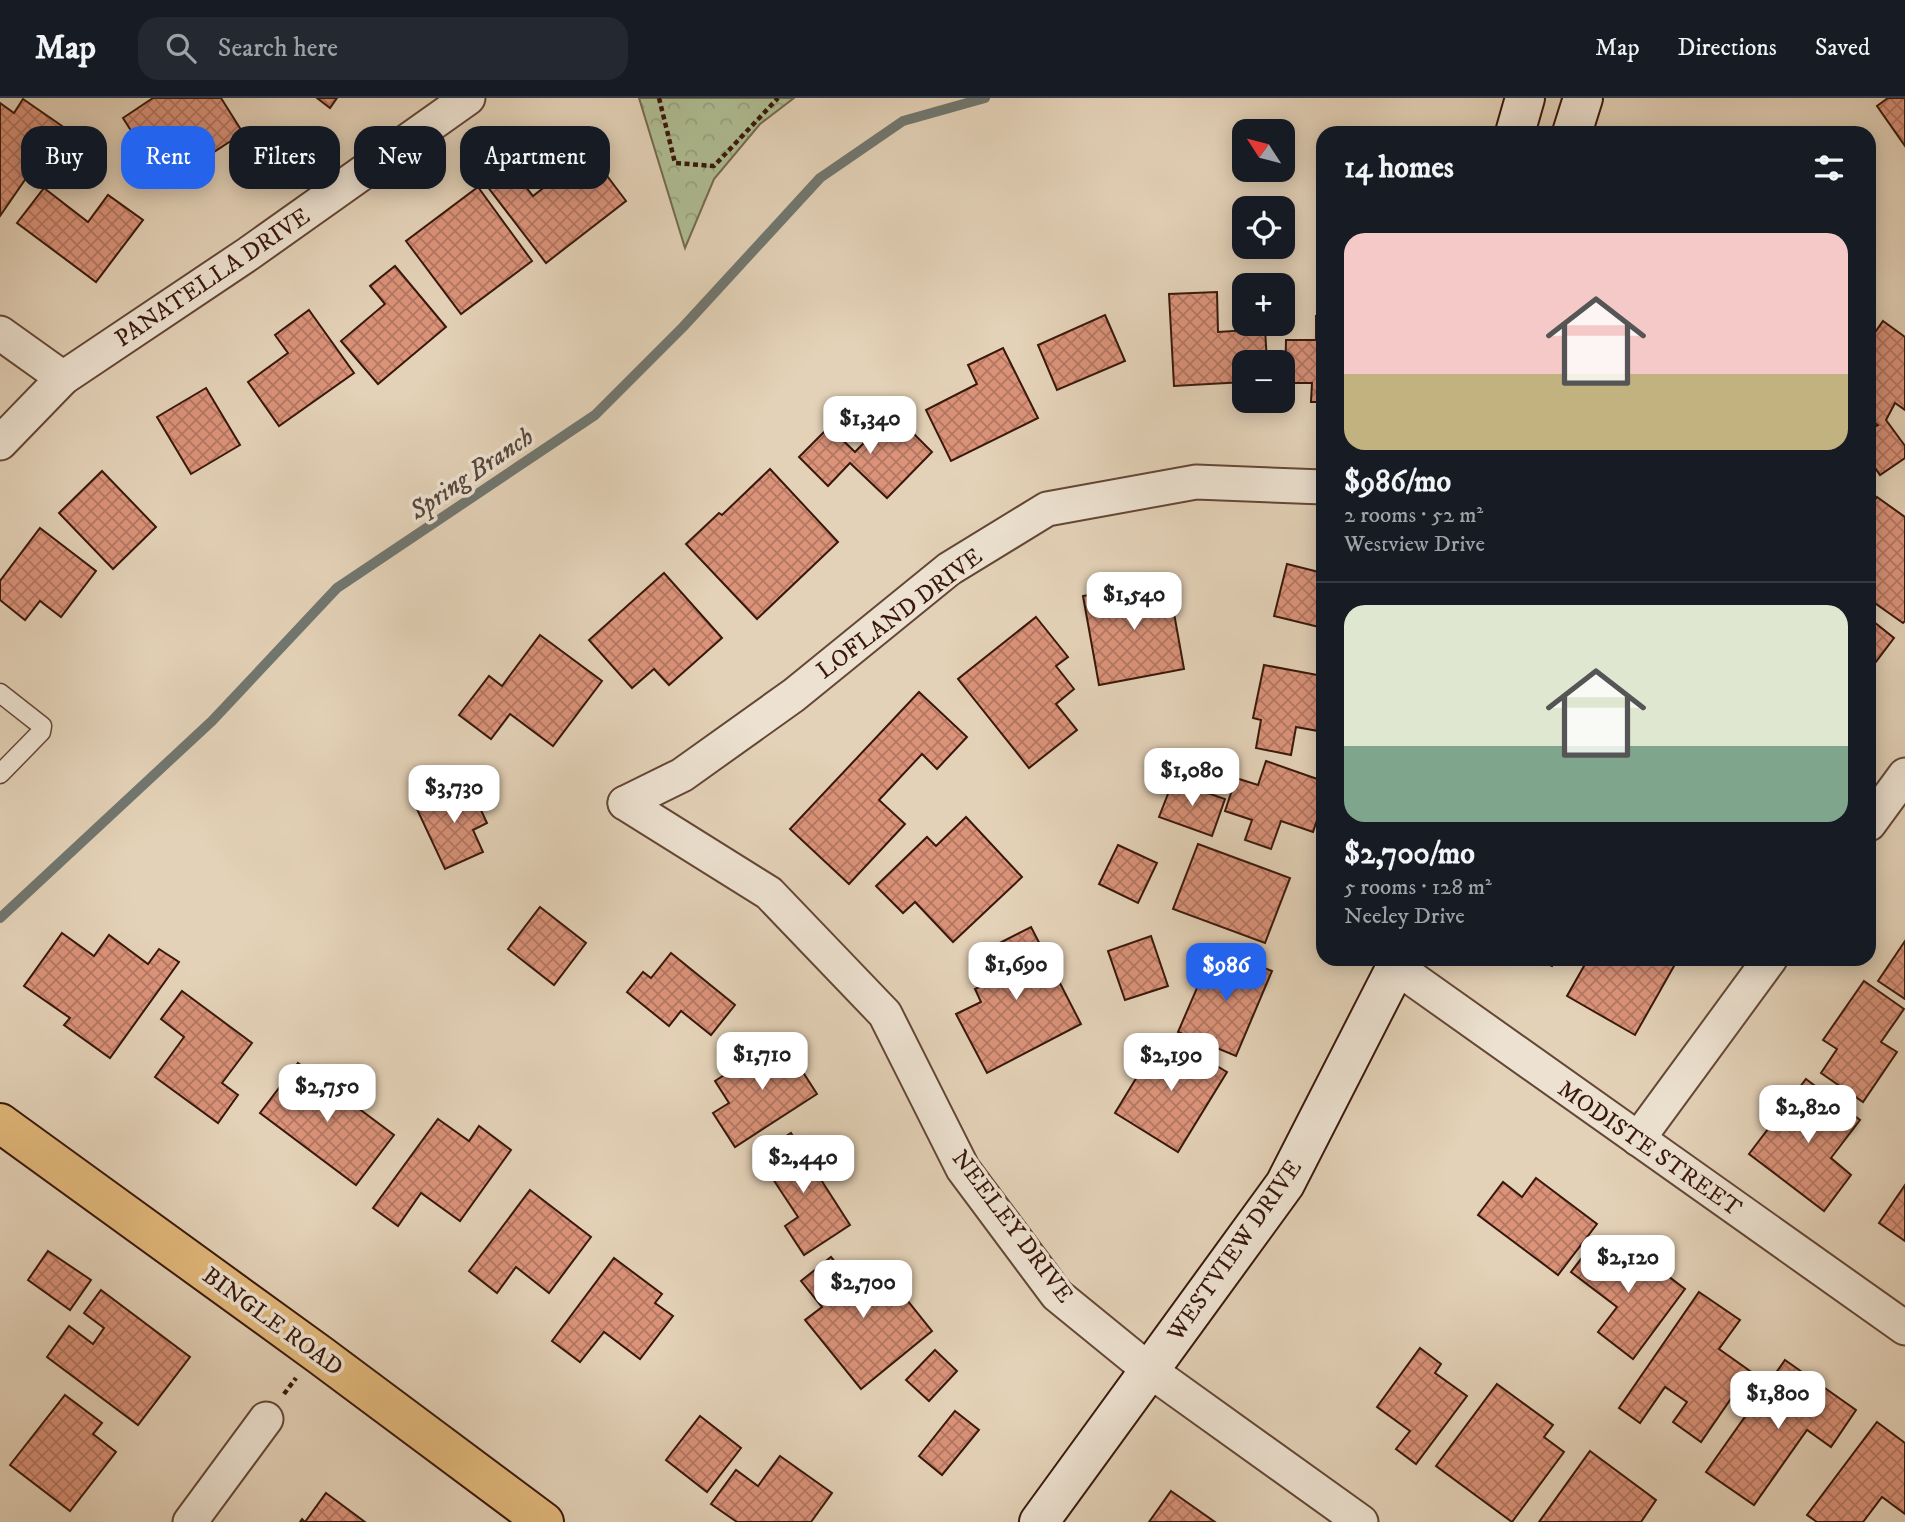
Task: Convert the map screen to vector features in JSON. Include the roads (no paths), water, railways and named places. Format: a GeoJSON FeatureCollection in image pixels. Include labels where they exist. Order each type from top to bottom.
{"type":"FeatureCollection","features":[{"type":"Feature","properties":{"kind":"main road"},"geometry":{"type":"LineString","coordinates":[[1517,126],[1525,98]]}},
{"type":"Feature","properties":{"kind":"main road"},"geometry":{"type":"LineString","coordinates":[[1574,126],[1583,98]]}},
{"type":"Feature","properties":{"kind":"main road","name":"WESTVIEW DRIVE"},"geometry":{"type":"LineString","coordinates":[[1039,1522],[1285,1184],[1395,966]]}},
{"type":"Feature","properties":{"kind":"main road","name":"BINGLE ROAD"},"geometry":{"type":"LineString","coordinates":[[0,1123],[316,1351],[544,1522]]}},
{"type":"Feature","properties":{"kind":"street","name":"PANATELLA DRIVE"},"geometry":{"type":"LineString","coordinates":[[0,443],[62,378],[248,254],[468,98]]}},
{"type":"Feature","properties":{"kind":"street"},"geometry":{"type":"LineString","coordinates":[[0,333],[62,378]]}},
{"type":"Feature","properties":{"kind":"street","name":"LOFLAND DRIVE"},"geometry":{"type":"LineString","coordinates":[[625,803],[682,775],[794,695],[949,569],[1047,509],[1195,482],[1316,487]]}},
{"type":"Feature","properties":{"kind":"street"},"geometry":{"type":"LineString","coordinates":[[1876,814],[1905,775]]}},
{"type":"Feature","properties":{"kind":"street","name":"NEELEY DRIVE"},"geometry":{"type":"LineString","coordinates":[[625,803],[769,893],[885,1014],[963,1169],[1058,1295],[1149,1370],[1362,1522]]}},
{"type":"Feature","properties":{"kind":"street","name":"MODISTE STREET"},"geometry":{"type":"LineString","coordinates":[[1401,966],[1637,1139],[1905,1328]]}},
{"type":"Feature","properties":{"kind":"street"},"geometry":{"type":"LineString","coordinates":[[1637,1139],[1765,966]]}},
{"type":"Feature","properties":{"kind":"street"},"geometry":{"type":"LineString","coordinates":[[190,1522],[265,1421]]}},
{"type":"Feature","properties":{"kind":"lane"},"geometry":{"type":"LineString","coordinates":[[0,693],[42,726],[41,733],[0,774]]}},
{"type":"Feature","properties":{"kind":"waterway","name":"Spring Branch"},"geometry":{"type":"LineString","coordinates":[[0,918],[212,721],[337,588],[595,415],[683,327],[820,178],[903,121],[985,98]]}}]}
